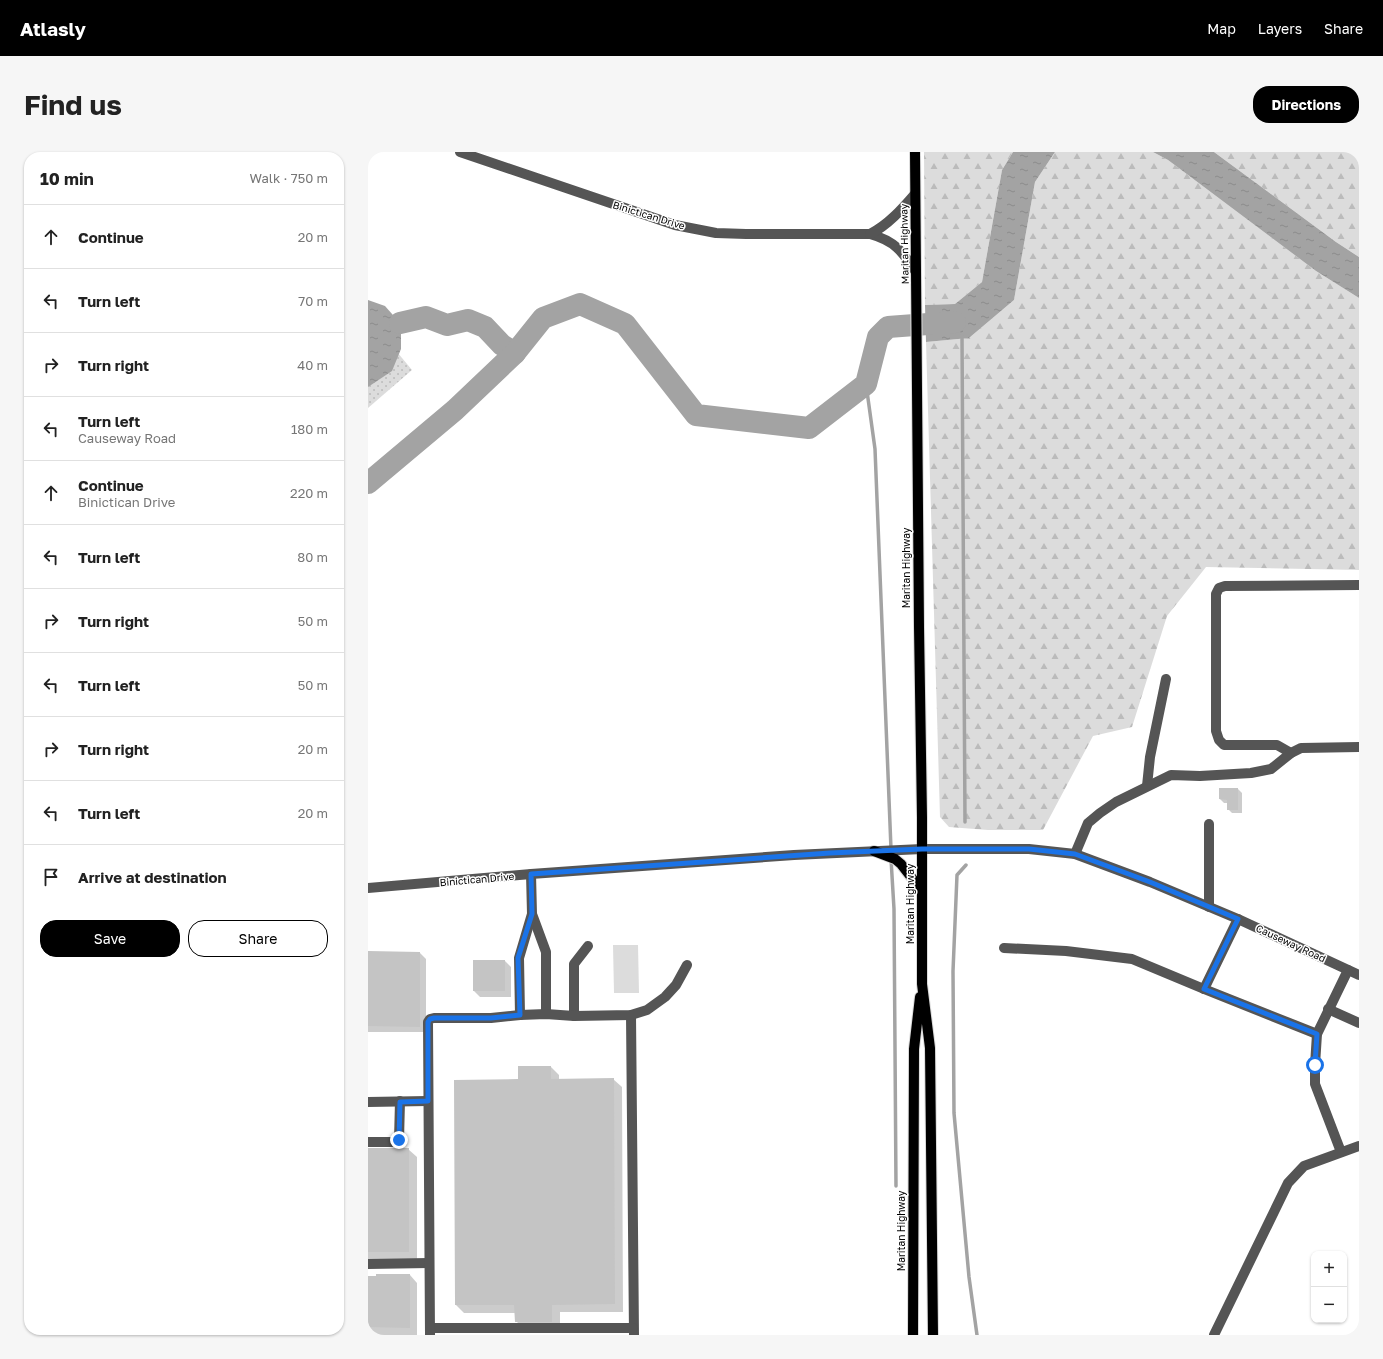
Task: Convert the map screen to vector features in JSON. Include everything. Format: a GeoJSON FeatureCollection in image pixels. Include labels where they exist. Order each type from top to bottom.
{"type":"FeatureCollection","features":[{"type":"Feature","properties":{"kind":"main road","name":"Maritan Highway"},"geometry":{"type":"LineString","coordinates":[[913,1335],[914,1049],[922,984],[915,152]]}},
{"type":"Feature","properties":{"kind":"main road"},"geometry":{"type":"LineString","coordinates":[[874,851],[895,859],[901,864],[922,891]]}},
{"type":"Feature","properties":{"kind":"main road","name":"Maritan Highway"},"geometry":{"type":"LineString","coordinates":[[922,984],[930,1048],[933,1335]]}},
{"type":"Feature","properties":{"kind":"street","name":"Binictican Drive"},"geometry":{"type":"LineString","coordinates":[[460,152],[675,225],[716,233],[870,234],[882,237],[893,244],[905,256],[916,272]]}},
{"type":"Feature","properties":{"kind":"street"},"geometry":{"type":"LineString","coordinates":[[870,234],[879,229],[896,214],[915,194]]}},
{"type":"Feature","properties":{"kind":"street"},"geometry":{"type":"LineString","coordinates":[[1291,753],[1278,745],[1224,745],[1219,740],[1216,731],[1216,594],[1219,588],[1225,586],[1359,586]]}},
{"type":"Feature","properties":{"kind":"street"},"geometry":{"type":"LineString","coordinates":[[1147,786],[1150,757],[1166,679]]}},
{"type":"Feature","properties":{"kind":"street"},"geometry":{"type":"LineString","coordinates":[[1075,854],[1088,823],[1100,813],[1116,802],[1171,775],[1207,776],[1251,773],[1271,770],[1291,753],[1301,748],[1359,747]]}},
{"type":"Feature","properties":{"kind":"street"},"geometry":{"type":"LineString","coordinates":[[1209,824],[1209,907]]}},
{"type":"Feature","properties":{"kind":"street","name":"Binictican Drive"},"geometry":{"type":"LineString","coordinates":[[368,888],[531,874],[794,855],[922,849]]}},
{"type":"Feature","properties":{"kind":"street","name":"Causeway Road"},"geometry":{"type":"LineString","coordinates":[[922,849],[1029,849],[1075,854],[1150,882],[1238,919],[1359,975]]}},
{"type":"Feature","properties":{"kind":"street"},"geometry":{"type":"LineString","coordinates":[[531,874],[532,914],[546,952],[546,1014]]}},
{"type":"Feature","properties":{"kind":"street"},"geometry":{"type":"LineString","coordinates":[[520,1015],[518,958],[532,914]]}},
{"type":"Feature","properties":{"kind":"street"},"geometry":{"type":"LineString","coordinates":[[1204,989],[1238,919]]}},
{"type":"Feature","properties":{"kind":"street"},"geometry":{"type":"LineString","coordinates":[[574,1016],[574,964],[588,946]]}},
{"type":"Feature","properties":{"kind":"street"},"geometry":{"type":"LineString","coordinates":[[1004,948],[1066,951],[1132,959],[1317,1034]]}},
{"type":"Feature","properties":{"kind":"street"},"geometry":{"type":"LineString","coordinates":[[631,1015],[634,1331],[430,1332],[428,1263],[428,1022],[430,1019],[491,1018],[546,1014],[574,1016],[631,1015],[647,1010],[665,997],[676,984],[687,965]]}},
{"type":"Feature","properties":{"kind":"street"},"geometry":{"type":"LineString","coordinates":[[1341,1152],[1315,1084],[1315,1065],[1317,1034],[1348,970]]}},
{"type":"Feature","properties":{"kind":"street"},"geometry":{"type":"LineString","coordinates":[[1328,1009],[1359,1023]]}},
{"type":"Feature","properties":{"kind":"street"},"geometry":{"type":"LineString","coordinates":[[368,1102],[428,1101]]}},
{"type":"Feature","properties":{"kind":"street"},"geometry":{"type":"LineString","coordinates":[[368,1142],[396,1142],[399,1140],[400,1102]]}},
{"type":"Feature","properties":{"kind":"street"},"geometry":{"type":"LineString","coordinates":[[1214,1335],[1288,1183],[1304,1166],[1359,1146]]}},
{"type":"Feature","properties":{"kind":"street"},"geometry":{"type":"LineString","coordinates":[[368,1264],[428,1263]]}},
{"type":"Feature","properties":{"kind":"green space"},"geometry":{"type":"Polygon","coordinates":[[[924,152],[1013,152],[1002,170],[982,282],[955,304],[925,305],[924,152]]]}},
{"type":"Feature","properties":{"kind":"green space"},"geometry":{"type":"Polygon","coordinates":[[[1055,152],[1153,152],[1168,160],[1316,271],[1359,298],[1359,570],[1206,567],[1167,616],[1132,727],[1093,736],[1043,830],[988,830],[949,827],[940,817],[926,342],[969,338],[1014,300],[1035,182],[1055,152]]]}},
{"type":"Feature","properties":{"kind":"green space"},"geometry":{"type":"Polygon","coordinates":[[[1214,152],[1359,152],[1359,257],[1336,242],[1214,152]]]}},
{"type":"Feature","properties":{"kind":"green space"},"geometry":{"type":"Polygon","coordinates":[[[368,317],[412,370],[368,408],[368,317]]]}},
{"type":"Feature","properties":{"kind":"green space"},"geometry":{"type":"Polygon","coordinates":[[[613,945],[638,945],[639,993],[614,993],[613,945]]]}},
{"type":"Feature","properties":{"kind":"water"},"geometry":{"type":"Polygon","coordinates":[[[1013,152],[1055,152],[1035,182],[1014,300],[969,338],[926,342],[925,305],[955,304],[982,282],[1002,170],[1013,152]]]}},
{"type":"Feature","properties":{"kind":"water"},"geometry":{"type":"Polygon","coordinates":[[[1153,152],[1214,152],[1336,242],[1359,257],[1359,298],[1316,271],[1168,160],[1153,152]]]}},
{"type":"Feature","properties":{"kind":"water"},"geometry":{"type":"Polygon","coordinates":[[[368,300],[385,306],[400,323],[401,349],[392,371],[368,387],[368,300]]]}},
{"type":"Feature","properties":{"kind":"building"},"geometry":{"type":"Polygon","coordinates":[[[1219,788],[1238,788],[1238,810],[1227,810],[1227,800],[1219,799],[1219,788]]]}},
{"type":"Feature","properties":{"kind":"building"},"geometry":{"type":"Polygon","coordinates":[[[368,951],[420,952],[420,1027],[368,1026],[368,951]]]}},
{"type":"Feature","properties":{"kind":"building"},"geometry":{"type":"Polygon","coordinates":[[[473,960],[505,960],[505,991],[473,991],[473,960]]]}},
{"type":"Feature","properties":{"kind":"building"},"geometry":{"type":"Polygon","coordinates":[[[518,1066],[551,1066],[551,1079],[614,1078],[615,1304],[552,1305],[552,1322],[515,1322],[514,1305],[455,1305],[454,1080],[518,1079],[518,1066]]]}},
{"type":"Feature","properties":{"kind":"building"},"geometry":{"type":"Polygon","coordinates":[[[368,1148],[409,1148],[409,1252],[368,1252],[368,1148]]]}},
{"type":"Feature","properties":{"kind":"building"},"geometry":{"type":"Polygon","coordinates":[[[376,1274],[410,1274],[410,1328],[368,1327],[368,1276],[376,1276],[376,1274]]]}},
{"type":"Feature","properties":{"kind":"waterway"},"geometry":{"type":"LineString","coordinates":[[368,483],[455,410],[515,353],[543,318],[580,304],[625,324],[696,415],[809,428],[866,384],[878,337],[888,327],[955,322]]}},
{"type":"Feature","properties":{"kind":"waterway"},"geometry":{"type":"LineString","coordinates":[[400,323],[426,317],[447,325],[468,320],[485,327],[502,345],[515,353]]}},
{"type":"Feature","properties":{"kind":"waterway"},"geometry":{"type":"LineString","coordinates":[[962,336],[965,822]]}},
{"type":"Feature","properties":{"kind":"waterway"},"geometry":{"type":"LineString","coordinates":[[866,384],[875,449],[891,849]]}},
{"type":"Feature","properties":{"kind":"waterway"},"geometry":{"type":"LineString","coordinates":[[891,859],[894,909],[896,1186]]}},
{"type":"Feature","properties":{"kind":"waterway"},"geometry":{"type":"LineString","coordinates":[[966,865],[957,875],[953,971],[954,1113],[969,1277],[977,1335]]}},
{"type":"Feature","properties":{"kind":"route"},"geometry":{"type":"LineString","coordinates":[[399,1140],[400,1102],[428,1101],[428,1022],[430,1019],[491,1018],[520,1015],[518,958],[532,914],[531,874],[794,855],[897,850],[962,848],[1029,849],[1075,854],[1150,882],[1238,919],[1204,989],[1317,1034],[1315,1065]]}}]}
